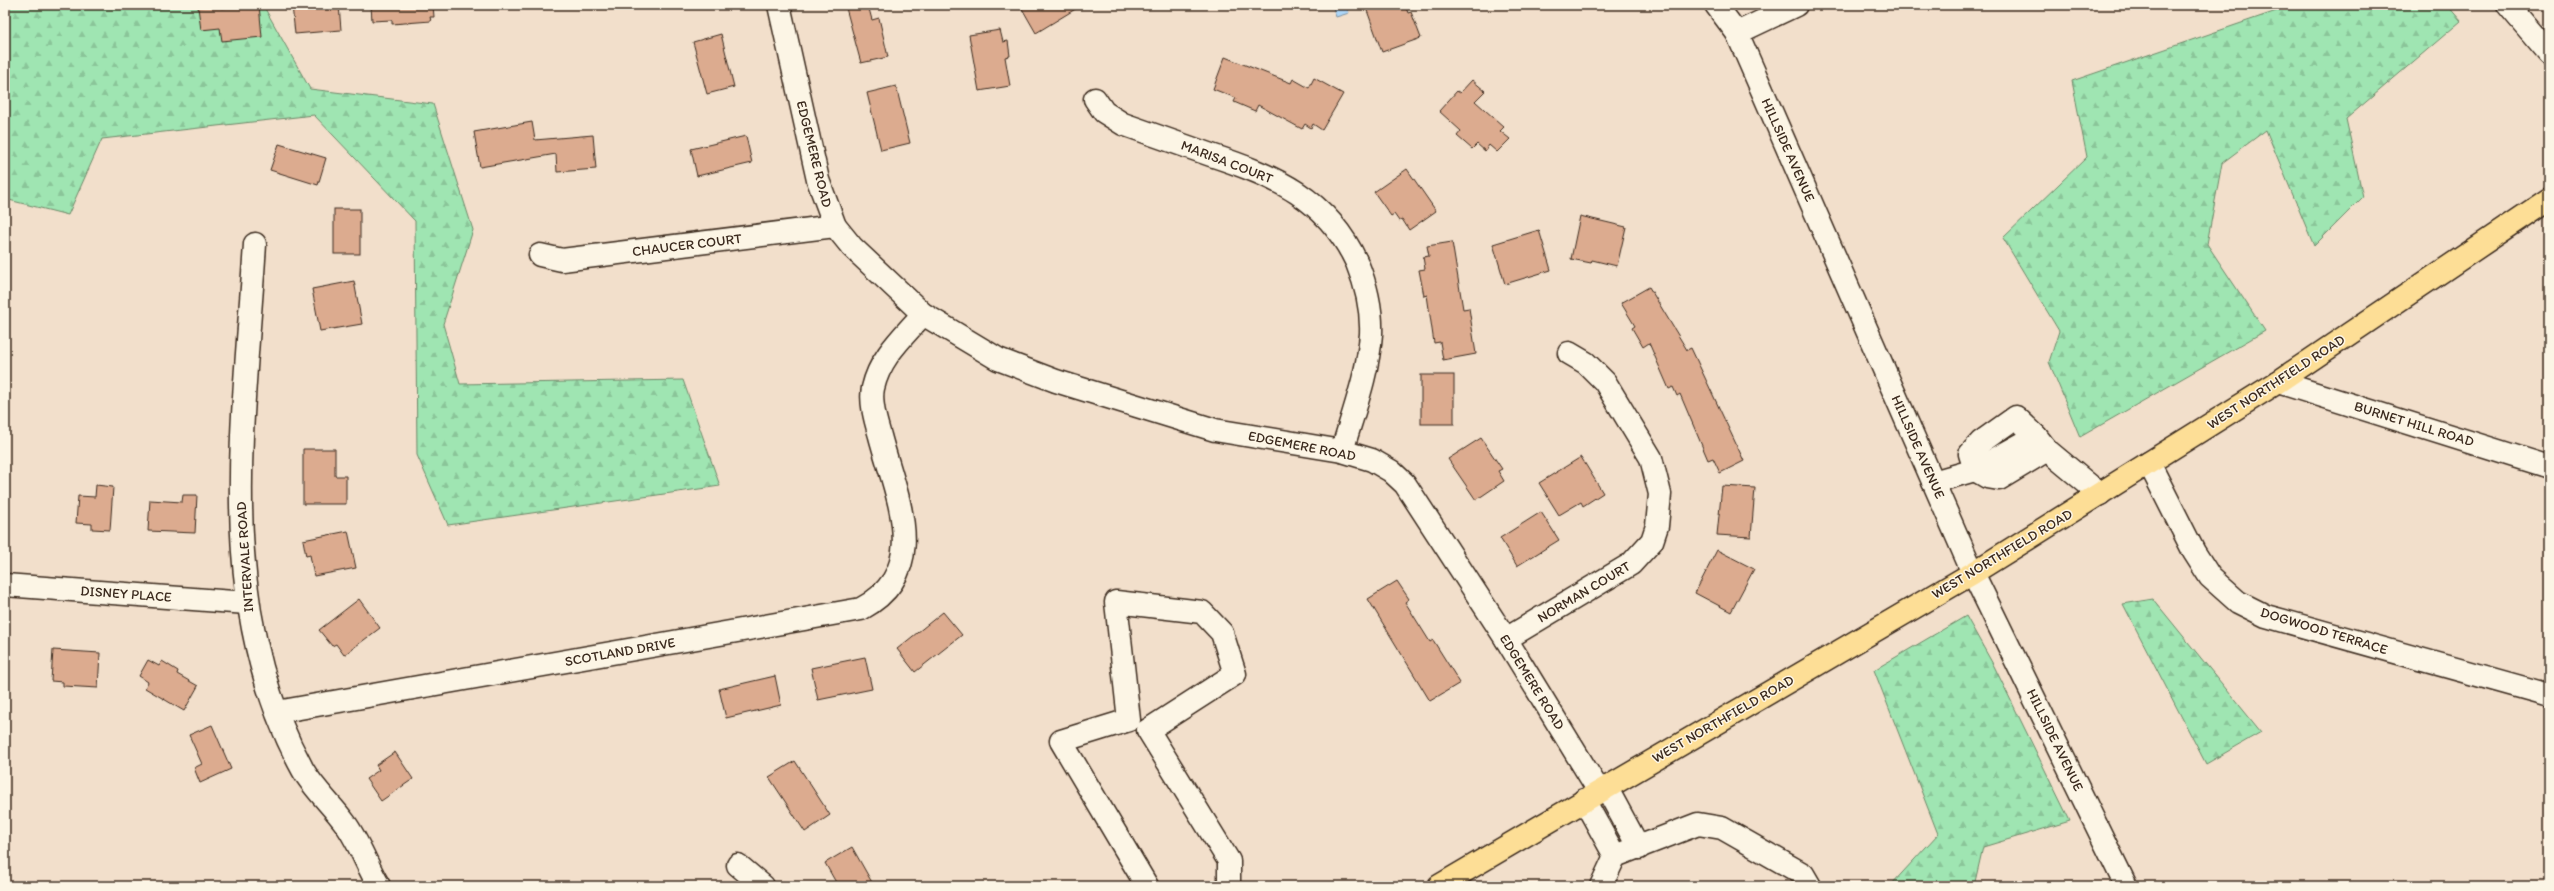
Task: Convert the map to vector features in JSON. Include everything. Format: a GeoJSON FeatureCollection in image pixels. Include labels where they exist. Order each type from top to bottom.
{"type":"FeatureCollection","features":[{"type":"Feature","properties":{"kind":"main road","name":"WEST NORTHFIELD ROAD"},"geometry":{"type":"LineString","coordinates":[[1439,886],[1973,573],[2278,382],[2549,199]]}},
{"type":"Feature","properties":{"kind":"street","name":"EDGEMERE ROAD"},"geometry":{"type":"LineString","coordinates":[[779,5],[818,180],[835,226],[852,247],[923,314],[998,359],[1056,381],[1215,430],[1342,451],[1372,460],[1391,471],[1405,484],[1506,639],[1596,793]]}},
{"type":"Feature","properties":{"kind":"street","name":"HILLSIDE AVENUE"},"geometry":{"type":"LineString","coordinates":[[1716,5],[1737,33],[1973,573],[2126,886]]}},
{"type":"Feature","properties":{"kind":"street"},"geometry":{"type":"LineString","coordinates":[[1737,33],[1796,5]]}},
{"type":"Feature","properties":{"kind":"street"},"geometry":{"type":"LineString","coordinates":[[2508,5],[2549,53]]}},
{"type":"Feature","properties":{"kind":"street","name":"MARISA COURT"},"geometry":{"type":"LineString","coordinates":[[1095,99],[1104,112],[1122,124],[1258,171],[1286,184],[1323,212],[1341,233],[1364,280],[1371,332],[1368,359],[1342,451]]}},
{"type":"Feature","properties":{"kind":"street","name":"CHAUCER COURT"},"geometry":{"type":"LineString","coordinates":[[540,255],[562,260],[835,226]]}},
{"type":"Feature","properties":{"kind":"street","name":"INTERVALE ROAD"},"geometry":{"type":"LineString","coordinates":[[256,244],[242,440],[240,522],[247,603],[257,654],[278,712],[304,771],[346,824],[379,886]]}},
{"type":"Feature","properties":{"kind":"street","name":"SCOTLAND DRIVE"},"geometry":{"type":"LineString","coordinates":[[278,712],[860,609],[880,597],[895,580],[901,566],[905,544],[903,525],[875,418],[872,390],[879,367],[923,314]]}},
{"type":"Feature","properties":{"kind":"street","name":"NORMAN COURT"},"geometry":{"type":"LineString","coordinates":[[1506,639],[1631,564],[1652,541],[1657,526],[1660,494],[1651,458],[1605,382],[1586,363],[1569,353]]}},
{"type":"Feature","properties":{"kind":"street","name":"BURNET HILL ROAD"},"geometry":{"type":"LineString","coordinates":[[2278,382],[2549,467]]}},
{"type":"Feature","properties":{"kind":"street"},"geometry":{"type":"LineString","coordinates":[[1933,482],[1975,470],[2042,443],[2100,494]]}},
{"type":"Feature","properties":{"kind":"street","name":"DOGWOOD TERRACE"},"geometry":{"type":"LineString","coordinates":[[2149,463],[2194,552],[2210,577],[2238,602],[2266,616],[2549,695]]}},
{"type":"Feature","properties":{"kind":"street","name":"DISNEY PLACE"},"geometry":{"type":"LineString","coordinates":[[5,585],[247,603]]}},
{"type":"Feature","properties":{"kind":"street"},"geometry":{"type":"LineString","coordinates":[[1147,886],[1061,741],[1129,720],[1116,602],[1202,612],[1222,633],[1235,674],[1148,730],[1229,861],[1229,886]]}},
{"type":"Feature","properties":{"kind":"street"},"geometry":{"type":"LineString","coordinates":[[1596,793],[1639,848]]}},
{"type":"Feature","properties":{"kind":"street"},"geometry":{"type":"LineString","coordinates":[[1596,793],[1615,856],[1601,886]]}},
{"type":"Feature","properties":{"kind":"street"},"geometry":{"type":"LineString","coordinates":[[1615,856],[1698,824],[1722,828],[1803,874],[1810,886]]}},
{"type":"Feature","properties":{"kind":"street"},"geometry":{"type":"LineString","coordinates":[[738,865],[763,886]]}},
{"type":"Feature","properties":{"kind":"green space"},"geometry":{"type":"Polygon","coordinates":[[[5,5],[263,5],[310,89],[433,104],[473,230],[443,324],[460,384],[683,380],[720,486],[448,525],[417,455],[415,221],[314,115],[102,139],[68,215],[5,199],[5,5]]]}},
{"type":"Feature","properties":{"kind":"green space"},"geometry":{"type":"Polygon","coordinates":[[[2294,5],[2447,5],[2461,21],[2346,119],[2363,197],[2314,246],[2266,130],[2222,163],[2207,244],[2265,331],[2080,437],[2049,362],[2059,331],[2003,238],[2087,157],[2072,81],[2294,5]]]}},
{"type":"Feature","properties":{"kind":"green space"},"geometry":{"type":"Polygon","coordinates":[[[2153,599],[2261,732],[2206,764],[2123,604],[2153,599]]]}},
{"type":"Feature","properties":{"kind":"green space"},"geometry":{"type":"Polygon","coordinates":[[[1966,616],[1994,666],[2070,821],[1983,847],[1974,886],[1890,886],[1938,834],[1874,670],[1966,616]]]}},
{"type":"Feature","properties":{"kind":"water"},"geometry":{"type":"Polygon","coordinates":[[[1332,5],[1346,5],[1349,13],[1336,17],[1332,5]]]}},
{"type":"Feature","properties":{"kind":"building"},"geometry":{"type":"Polygon","coordinates":[[[221,5],[221,8],[259,5],[262,37],[222,41],[220,28],[201,30],[198,7],[221,5]]]}},
{"type":"Feature","properties":{"kind":"building"},"geometry":{"type":"Polygon","coordinates":[[[292,5],[339,5],[341,30],[295,34],[292,5]]]}},
{"type":"Feature","properties":{"kind":"building"},"geometry":{"type":"Polygon","coordinates":[[[371,5],[433,5],[434,17],[430,17],[431,21],[392,24],[392,20],[372,21],[371,5]]]}},
{"type":"Feature","properties":{"kind":"building"},"geometry":{"type":"Polygon","coordinates":[[[859,5],[868,5],[872,20],[879,18],[888,57],[861,63],[846,8],[859,5]]]}},
{"type":"Feature","properties":{"kind":"building"},"geometry":{"type":"Polygon","coordinates":[[[1020,5],[1082,5],[1036,33],[1020,5]]]}},
{"type":"Feature","properties":{"kind":"building"},"geometry":{"type":"Polygon","coordinates":[[[1365,5],[1405,5],[1408,13],[1411,12],[1421,38],[1382,52],[1365,5]]]}},
{"type":"Feature","properties":{"kind":"building"},"geometry":{"type":"Polygon","coordinates":[[[1000,30],[1003,42],[1008,41],[1010,56],[1005,57],[1010,86],[979,91],[969,35],[1000,30]]]}},
{"type":"Feature","properties":{"kind":"building"},"geometry":{"type":"Polygon","coordinates":[[[721,34],[734,87],[707,94],[693,42],[721,34]]]}},
{"type":"Feature","properties":{"kind":"building"},"geometry":{"type":"Polygon","coordinates":[[[1225,57],[1291,83],[1293,79],[1309,88],[1314,78],[1343,94],[1322,130],[1313,124],[1311,128],[1305,124],[1302,129],[1258,105],[1255,111],[1234,102],[1236,98],[1213,89],[1225,57]]]}},
{"type":"Feature","properties":{"kind":"building"},"geometry":{"type":"Polygon","coordinates":[[[1472,80],[1485,91],[1475,101],[1504,127],[1500,131],[1510,139],[1497,152],[1489,145],[1485,151],[1477,144],[1472,149],[1457,136],[1461,131],[1439,111],[1457,91],[1460,93],[1472,80]]]}},
{"type":"Feature","properties":{"kind":"building"},"geometry":{"type":"Polygon","coordinates":[[[896,86],[910,143],[881,150],[867,93],[896,86]]]}},
{"type":"Feature","properties":{"kind":"building"},"geometry":{"type":"Polygon","coordinates":[[[532,122],[535,140],[593,135],[596,169],[557,172],[556,154],[480,167],[474,132],[532,122]]]}},
{"type":"Feature","properties":{"kind":"building"},"geometry":{"type":"Polygon","coordinates":[[[746,136],[752,163],[697,176],[691,149],[746,136]]]}},
{"type":"Feature","properties":{"kind":"building"},"geometry":{"type":"Polygon","coordinates":[[[279,144],[326,158],[318,185],[270,170],[279,144]]]}},
{"type":"Feature","properties":{"kind":"building"},"geometry":{"type":"Polygon","coordinates":[[[1407,169],[1436,211],[1409,230],[1402,219],[1399,221],[1394,214],[1391,216],[1374,192],[1407,169]]]}},
{"type":"Feature","properties":{"kind":"building"},"geometry":{"type":"Polygon","coordinates":[[[334,209],[360,209],[360,254],[334,254],[334,209]]]}},
{"type":"Feature","properties":{"kind":"building"},"geometry":{"type":"Polygon","coordinates":[[[1580,216],[1626,227],[1617,266],[1592,260],[1591,263],[1571,259],[1580,216]]]}},
{"type":"Feature","properties":{"kind":"building"},"geometry":{"type":"Polygon","coordinates":[[[1539,230],[1551,270],[1505,284],[1493,244],[1539,230]]]}},
{"type":"Feature","properties":{"kind":"building"},"geometry":{"type":"Polygon","coordinates":[[[1452,242],[1463,309],[1469,308],[1476,354],[1443,360],[1440,342],[1434,343],[1427,295],[1424,296],[1419,270],[1425,269],[1423,257],[1429,256],[1427,246],[1452,242]]]}},
{"type":"Feature","properties":{"kind":"building"},"geometry":{"type":"Polygon","coordinates":[[[354,281],[362,324],[320,331],[312,289],[354,281]]]}},
{"type":"Feature","properties":{"kind":"building"},"geometry":{"type":"Polygon","coordinates":[[[1649,287],[1687,350],[1691,348],[1744,461],[1720,473],[1713,458],[1708,460],[1680,394],[1677,396],[1673,387],[1669,389],[1649,343],[1643,347],[1632,328],[1635,326],[1621,303],[1649,287]]]}},
{"type":"Feature","properties":{"kind":"building"},"geometry":{"type":"Polygon","coordinates":[[[1421,375],[1454,375],[1454,424],[1421,424],[1421,375]]]}},
{"type":"Feature","properties":{"kind":"building"},"geometry":{"type":"Polygon","coordinates":[[[1481,438],[1502,469],[1498,471],[1504,481],[1476,500],[1448,459],[1481,438]]]}},
{"type":"Feature","properties":{"kind":"building"},"geometry":{"type":"Polygon","coordinates":[[[303,449],[335,449],[335,476],[346,476],[346,504],[303,504],[303,449]]]}},
{"type":"Feature","properties":{"kind":"building"},"geometry":{"type":"Polygon","coordinates":[[[1581,457],[1603,493],[1583,506],[1581,502],[1559,515],[1539,483],[1581,457]]]}},
{"type":"Feature","properties":{"kind":"building"},"geometry":{"type":"Polygon","coordinates":[[[96,485],[113,487],[110,530],[92,529],[92,524],[76,523],[78,496],[95,497],[96,485]]]}},
{"type":"Feature","properties":{"kind":"building"},"geometry":{"type":"Polygon","coordinates":[[[1722,486],[1755,488],[1751,537],[1717,535],[1722,486]]]}},
{"type":"Feature","properties":{"kind":"building"},"geometry":{"type":"Polygon","coordinates":[[[183,495],[197,495],[195,533],[148,531],[150,500],[182,502],[183,495]]]}},
{"type":"Feature","properties":{"kind":"building"},"geometry":{"type":"Polygon","coordinates":[[[1541,512],[1559,540],[1517,566],[1500,538],[1541,512]]]}},
{"type":"Feature","properties":{"kind":"building"},"geometry":{"type":"Polygon","coordinates":[[[348,531],[356,568],[314,576],[310,555],[306,556],[303,540],[348,531]]]}},
{"type":"Feature","properties":{"kind":"building"},"geometry":{"type":"Polygon","coordinates":[[[1717,550],[1754,569],[1731,612],[1695,593],[1717,550]]]}},
{"type":"Feature","properties":{"kind":"building"},"geometry":{"type":"Polygon","coordinates":[[[1397,581],[1409,599],[1405,602],[1430,642],[1433,640],[1460,683],[1430,701],[1368,599],[1397,581]]]}},
{"type":"Feature","properties":{"kind":"building"},"geometry":{"type":"Polygon","coordinates":[[[359,599],[380,628],[344,655],[336,644],[332,646],[319,630],[359,599]]]}},
{"type":"Feature","properties":{"kind":"building"},"geometry":{"type":"Polygon","coordinates":[[[943,612],[962,635],[915,672],[897,649],[943,612]]]}},
{"type":"Feature","properties":{"kind":"building"},"geometry":{"type":"Polygon","coordinates":[[[53,650],[100,653],[98,688],[63,686],[63,682],[51,681],[53,650]]]}},
{"type":"Feature","properties":{"kind":"building"},"geometry":{"type":"Polygon","coordinates":[[[865,657],[872,689],[818,700],[811,668],[865,657]]]}},
{"type":"Feature","properties":{"kind":"building"},"geometry":{"type":"Polygon","coordinates":[[[148,660],[159,666],[162,661],[178,671],[177,674],[198,686],[184,711],[145,688],[148,682],[139,676],[148,660]]]}},
{"type":"Feature","properties":{"kind":"building"},"geometry":{"type":"Polygon","coordinates":[[[775,676],[781,705],[726,718],[719,689],[775,676]]]}},
{"type":"Feature","properties":{"kind":"building"},"geometry":{"type":"Polygon","coordinates":[[[212,725],[231,769],[200,783],[194,768],[202,764],[189,735],[212,725]]]}},
{"type":"Feature","properties":{"kind":"building"},"geometry":{"type":"Polygon","coordinates":[[[395,752],[413,779],[381,801],[366,779],[379,770],[376,765],[395,752]]]}},
{"type":"Feature","properties":{"kind":"building"},"geometry":{"type":"Polygon","coordinates":[[[795,761],[830,815],[805,832],[769,777],[795,761]]]}},
{"type":"Feature","properties":{"kind":"building"},"geometry":{"type":"Polygon","coordinates":[[[852,847],[874,886],[838,886],[825,863],[852,847]]]}}]}
